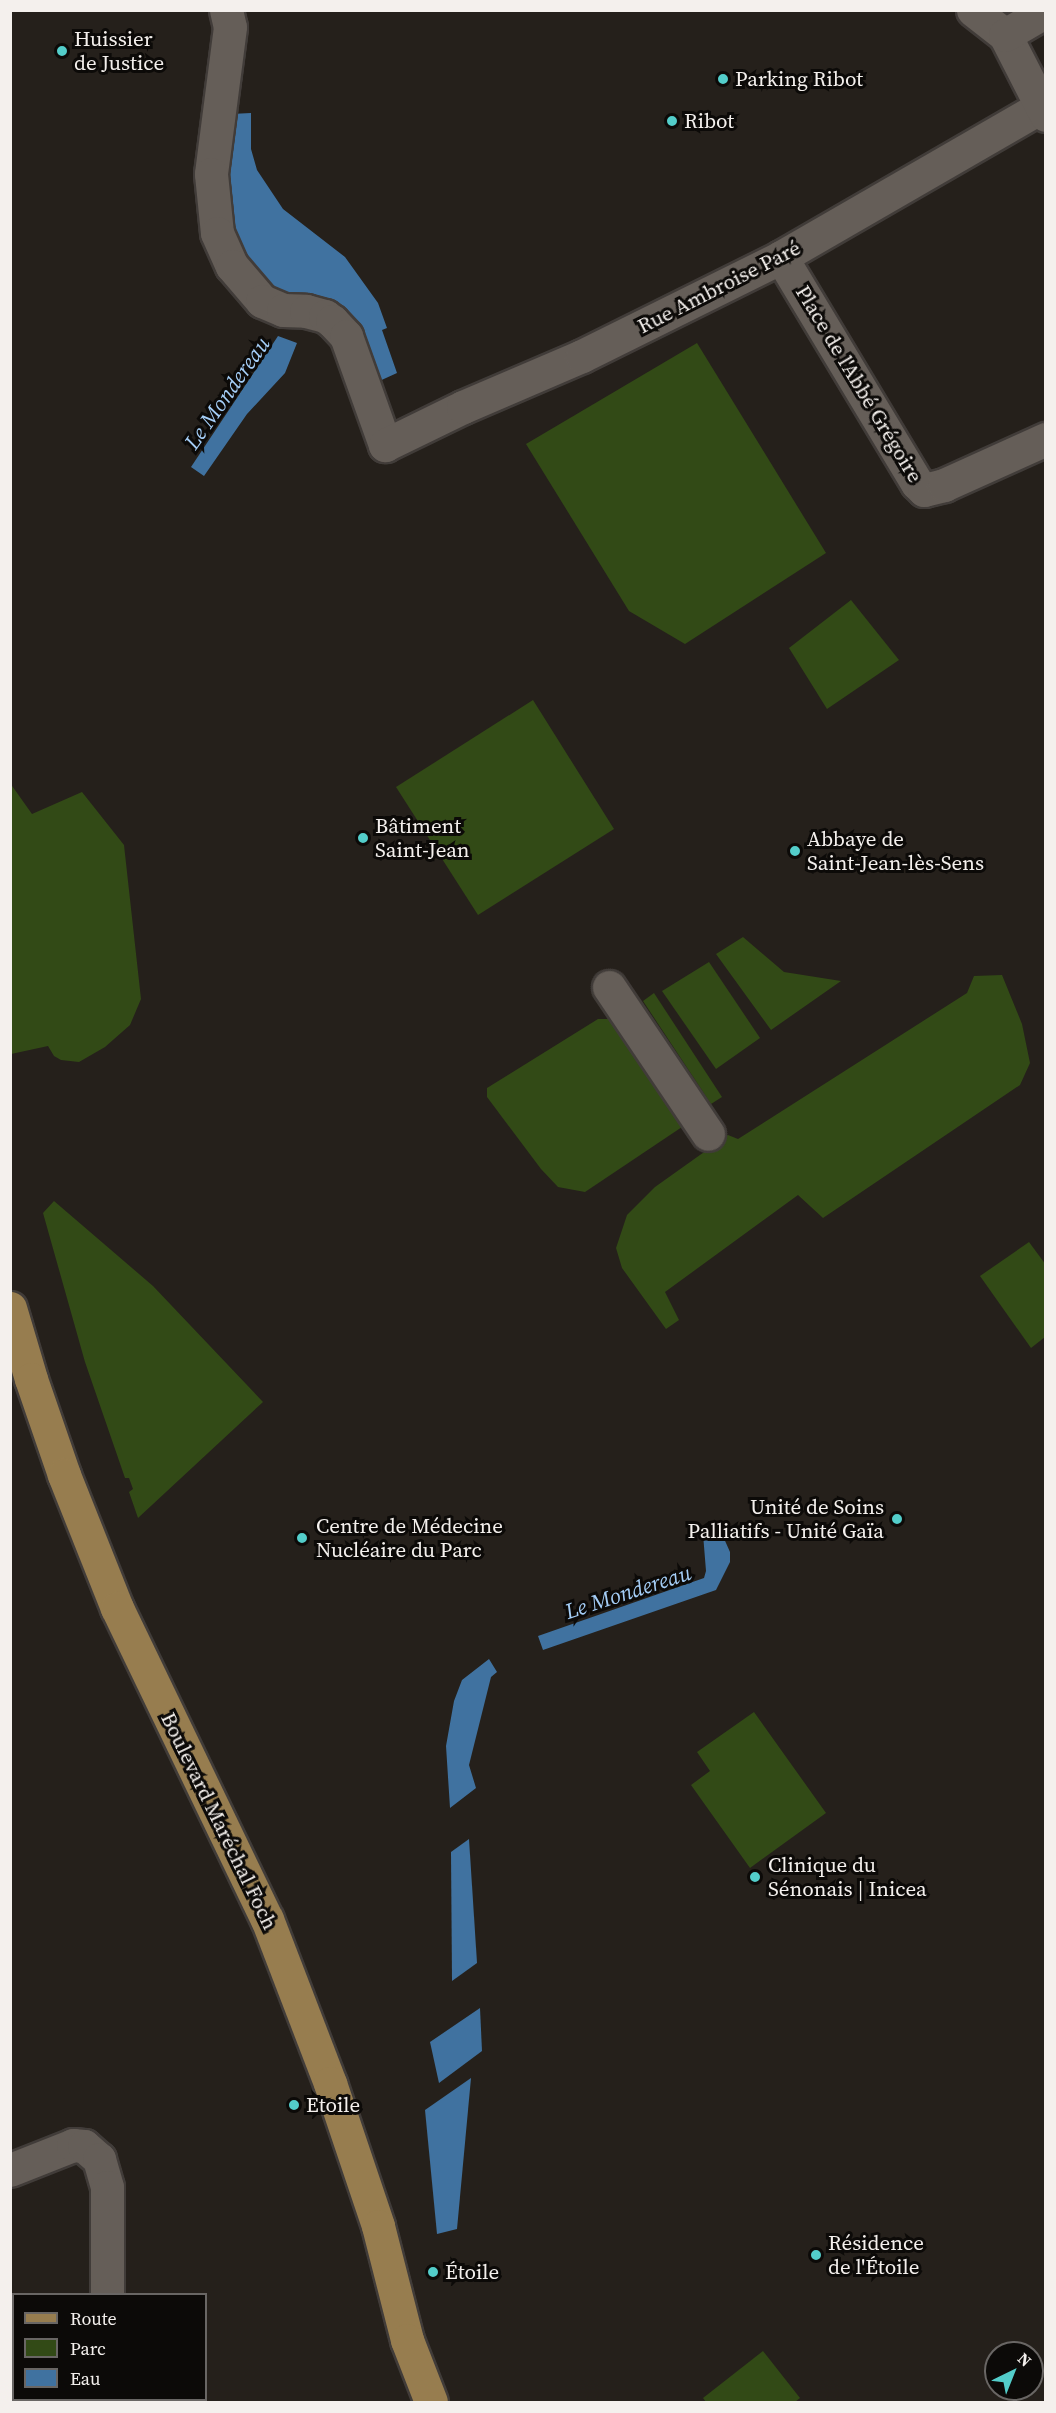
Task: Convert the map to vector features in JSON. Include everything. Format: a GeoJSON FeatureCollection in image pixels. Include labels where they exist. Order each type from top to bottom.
{"type":"FeatureCollection","features":[{"type":"Feature","properties":{"kind":"main road","name":"Boulevard Maréchal Foch"},"geometry":{"type":"LineString","coordinates":[[10,1308],[31,1379],[61,1464],[117,1608],[267,1919],[330,2083],[378,2226],[407,2340],[431,2403]]}},
{"type":"Feature","properties":{"kind":"main road","name":"Boulevard Maréchal Foch"},"geometry":{"type":"LineString","coordinates":[[406,2403],[407,2340]]}},
{"type":"Feature","properties":{"kind":"main road"},"geometry":{"type":"LineString","coordinates":[[407,2340],[418,2403]]}},
{"type":"Feature","properties":{"kind":"street"},"geometry":{"type":"LineString","coordinates":[[226,10],[230,27],[230,112]]}},
{"type":"Feature","properties":{"kind":"street"},"geometry":{"type":"LineString","coordinates":[[973,10],[1005,34],[1043,111]]}},
{"type":"Feature","properties":{"kind":"street"},"geometry":{"type":"LineString","coordinates":[[1005,34],[1046,10]]}},
{"type":"Feature","properties":{"kind":"street"},"geometry":{"type":"LineString","coordinates":[[230,112],[243,69]]}},
{"type":"Feature","properties":{"kind":"street","name":"Rue Ambroise Paré"},"geometry":{"type":"LineString","coordinates":[[230,112],[211,191],[217,233],[232,266],[262,301],[283,310],[306,311],[325,316],[340,328],[385,445],[463,407],[582,356],[781,257],[1043,111]]}},
{"type":"Feature","properties":{"kind":"street","name":"Place de l'Abbé Grégoire"},"geometry":{"type":"LineString","coordinates":[[781,257],[917,483],[924,490],[928,491],[944,485],[1046,439]]}},
{"type":"Feature","properties":{"kind":"street"},"geometry":{"type":"LineString","coordinates":[[609,987],[708,1134]]}},
{"type":"Feature","properties":{"kind":"street"},"geometry":{"type":"LineString","coordinates":[[10,2170],[74,2145],[84,2146],[93,2152],[104,2168],[107,2187],[107,2293]]}},
{"type":"Feature","properties":{"kind":"green space"},"geometry":{"type":"Polygon","coordinates":[[[697,343],[826,553],[685,644],[629,611],[526,444],[697,343]]]}},
{"type":"Feature","properties":{"kind":"green space"},"geometry":{"type":"Polygon","coordinates":[[[851,600],[899,660],[827,709],[789,648],[851,600]]]}},
{"type":"Feature","properties":{"kind":"green space"},"geometry":{"type":"Polygon","coordinates":[[[533,700],[614,829],[478,915],[396,787],[533,700]]]}},
{"type":"Feature","properties":{"kind":"green space"},"geometry":{"type":"Polygon","coordinates":[[[10,783],[32,814],[82,792],[124,845],[141,999],[130,1025],[105,1047],[79,1062],[61,1060],[54,1056],[48,1046],[11,1054],[10,783]]]}},
{"type":"Feature","properties":{"kind":"green space"},"geometry":{"type":"Polygon","coordinates":[[[743,937],[784,972],[841,981],[771,1030],[716,954],[743,937]]]}},
{"type":"Feature","properties":{"kind":"green space"},"geometry":{"type":"Polygon","coordinates":[[[709,962],[760,1038],[716,1069],[662,991],[709,962]]]}},
{"type":"Feature","properties":{"kind":"green space"},"geometry":{"type":"Polygon","coordinates":[[[1002,975],[1022,1024],[1030,1063],[1020,1085],[823,1218],[798,1195],[665,1292],[679,1320],[666,1329],[622,1268],[616,1248],[627,1215],[655,1187],[728,1135],[738,1139],[967,993],[974,976],[1002,975]]]}},
{"type":"Feature","properties":{"kind":"green space"},"geometry":{"type":"Polygon","coordinates":[[[654,993],[722,1097],[711,1104],[643,1001],[654,993]]]}},
{"type":"Feature","properties":{"kind":"green space"},"geometry":{"type":"Polygon","coordinates":[[[598,1019],[611,1019],[685,1125],[585,1192],[558,1187],[541,1169],[487,1097],[487,1088],[598,1019]]]}},
{"type":"Feature","properties":{"kind":"green space"},"geometry":{"type":"Polygon","coordinates":[[[54,1201],[153,1286],[263,1402],[138,1518],[129,1492],[133,1489],[129,1478],[125,1478],[85,1362],[43,1213],[54,1201]]]}},
{"type":"Feature","properties":{"kind":"green space"},"geometry":{"type":"Polygon","coordinates":[[[1029,1242],[1046,1265],[1045,1337],[1031,1348],[980,1276],[1029,1242]]]}},
{"type":"Feature","properties":{"kind":"green space"},"geometry":{"type":"Polygon","coordinates":[[[754,1712],[826,1813],[750,1868],[691,1785],[710,1771],[697,1752],[754,1712]]]}},
{"type":"Feature","properties":{"kind":"green space"},"geometry":{"type":"Polygon","coordinates":[[[763,2351],[800,2398],[795,2402],[706,2402],[703,2398],[763,2351]]]}},
{"type":"Feature","properties":{"kind":"water"},"geometry":{"type":"Polygon","coordinates":[[[251,113],[251,149],[257,170],[283,209],[345,257],[378,303],[387,328],[382,330],[397,373],[375,383],[355,324],[274,294],[240,261],[221,186],[231,114],[251,113]]]}},
{"type":"Feature","properties":{"kind":"water"},"geometry":{"type":"Polygon","coordinates":[[[278,336],[297,343],[285,373],[247,414],[204,476],[191,467],[278,336]]]}},
{"type":"Feature","properties":{"kind":"water"},"geometry":{"type":"Polygon","coordinates":[[[718,1525],[730,1552],[730,1562],[716,1590],[543,1650],[538,1636],[704,1578],[706,1571],[703,1534],[718,1525]]]}},
{"type":"Feature","properties":{"kind":"water"},"geometry":{"type":"Polygon","coordinates":[[[489,1659],[497,1672],[491,1677],[469,1765],[476,1788],[450,1808],[446,1746],[454,1701],[462,1680],[489,1659]]]}},
{"type":"Feature","properties":{"kind":"water"},"geometry":{"type":"Polygon","coordinates":[[[469,1839],[477,1963],[452,1981],[451,1852],[469,1839]]]}},
{"type":"Feature","properties":{"kind":"water"},"geometry":{"type":"Polygon","coordinates":[[[480,2008],[482,2051],[439,2083],[430,2042],[480,2008]]]}},
{"type":"Feature","properties":{"kind":"water"},"geometry":{"type":"Polygon","coordinates":[[[471,2078],[457,2229],[437,2234],[425,2110],[471,2078]]]}},
{"type":"Feature","properties":{"kind":"place","name":"Huissier de Justice"},"geometry":{"type":"Point","coordinates":[62,51]}},
{"type":"Feature","properties":{"kind":"place","name":"Parking Ribot"},"geometry":{"type":"Point","coordinates":[723,79]}},
{"type":"Feature","properties":{"kind":"place","name":"Ribot"},"geometry":{"type":"Point","coordinates":[672,121]}},
{"type":"Feature","properties":{"kind":"place","name":"Bâtiment Saint-Jean"},"geometry":{"type":"Point","coordinates":[363,838]}},
{"type":"Feature","properties":{"kind":"place","name":"Abbaye de Saint-Jean-lès-Sens"},"geometry":{"type":"Point","coordinates":[795,851]}},
{"type":"Feature","properties":{"kind":"place","name":"Unité de Soins Palliatifs - Unité Gaïa"},"geometry":{"type":"Point","coordinates":[897,1519]}},
{"type":"Feature","properties":{"kind":"place","name":"Centre de Médecine Nucléaire du Parc"},"geometry":{"type":"Point","coordinates":[302,1538]}},
{"type":"Feature","properties":{"kind":"place","name":"Clinique du Sénonais | Inicea"},"geometry":{"type":"Point","coordinates":[755,1877]}},
{"type":"Feature","properties":{"kind":"place","name":"Etoile"},"geometry":{"type":"Point","coordinates":[294,2105]}},
{"type":"Feature","properties":{"kind":"place","name":"Résidence de l'Étoile"},"geometry":{"type":"Point","coordinates":[816,2255]}},
{"type":"Feature","properties":{"kind":"place","name":"Étoile"},"geometry":{"type":"Point","coordinates":[433,2272]}},
{"type":"Feature","properties":{"kind":"water label","name":"Le Mondereau"},"geometry":{"type":"Point","coordinates":[227,393]}},
{"type":"Feature","properties":{"kind":"water label","name":"Le Mondereau"},"geometry":{"type":"Point","coordinates":[628,1592]}}]}
